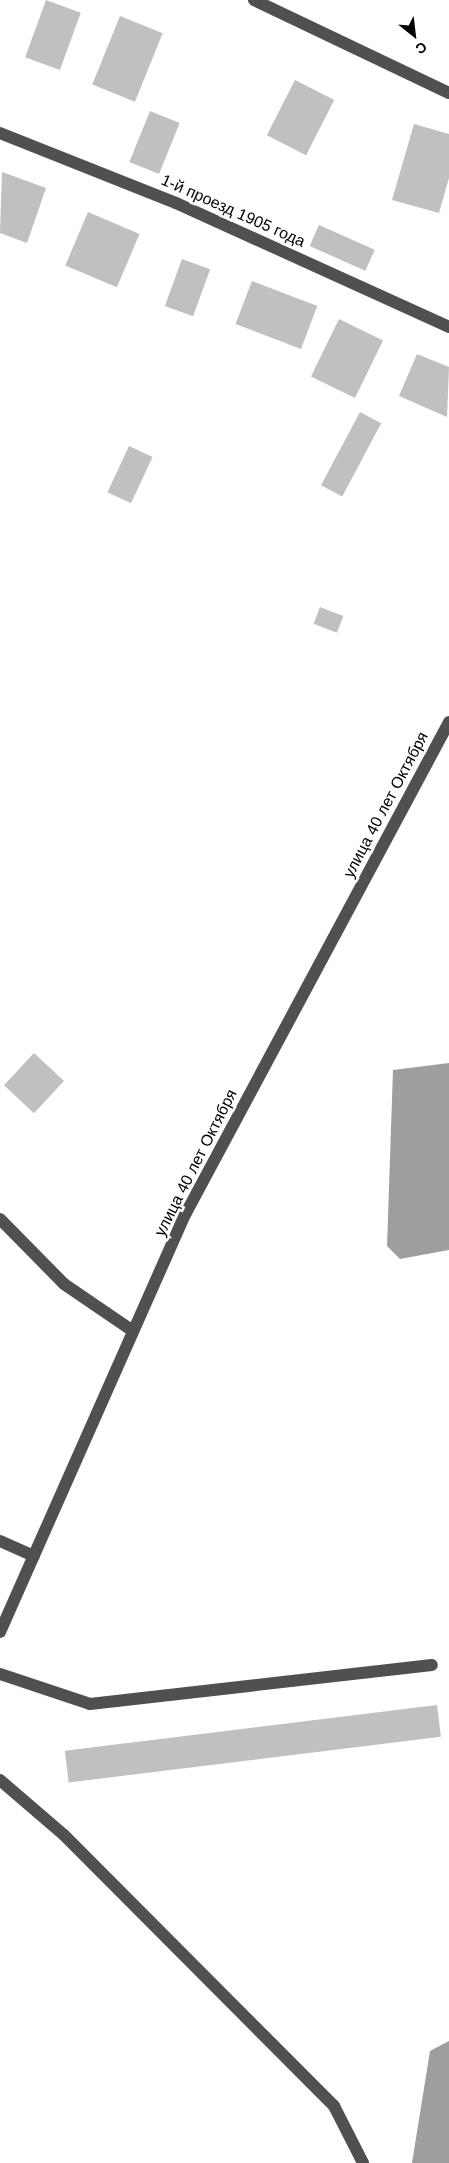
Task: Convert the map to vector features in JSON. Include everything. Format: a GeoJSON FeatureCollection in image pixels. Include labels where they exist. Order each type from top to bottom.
{"type":"FeatureCollection","features":[{"type":"Feature","properties":{"kind":"street"},"geometry":{"type":"LineString","coordinates":[[254,0],[449,93]]}},
{"type":"Feature","properties":{"kind":"street","name":"1-й проезд 1905 года"},"geometry":{"type":"LineString","coordinates":[[0,133],[176,203],[449,326]]}},
{"type":"Feature","properties":{"kind":"street","name":"улица 40 лет Октября"},"geometry":{"type":"LineString","coordinates":[[0,1632],[186,1212],[449,722]]}},
{"type":"Feature","properties":{"kind":"street"},"geometry":{"type":"LineString","coordinates":[[0,1219],[64,1284],[133,1331]]}},
{"type":"Feature","properties":{"kind":"street"},"geometry":{"type":"LineString","coordinates":[[0,1541],[34,1556]]}},
{"type":"Feature","properties":{"kind":"street"},"geometry":{"type":"LineString","coordinates":[[0,1674],[90,1704],[432,1665]]}},
{"type":"Feature","properties":{"kind":"street"},"geometry":{"type":"LineString","coordinates":[[0,1780],[64,1835],[334,2106],[363,2163]]}},
{"type":"Feature","properties":{"kind":"shaded area"},"geometry":{"type":"Polygon","coordinates":[[[449,1063],[449,1250],[400,1259],[387,1246],[393,1070],[449,1063]]]}},
{"type":"Feature","properties":{"kind":"shaded area"},"geometry":{"type":"Polygon","coordinates":[[[449,2041],[449,2163],[412,2163],[430,2051],[449,2041]]]}},
{"type":"Feature","properties":{"kind":"building"},"geometry":{"type":"Polygon","coordinates":[[[46,0],[81,13],[60,70],[25,57],[46,0]]]}},
{"type":"Feature","properties":{"kind":"building"},"geometry":{"type":"Polygon","coordinates":[[[120,16],[163,33],[135,102],[92,85],[120,16]]]}},
{"type":"Feature","properties":{"kind":"building"},"geometry":{"type":"Polygon","coordinates":[[[295,80],[334,100],[306,155],[267,135],[295,80]]]}},
{"type":"Feature","properties":{"kind":"building"},"geometry":{"type":"Polygon","coordinates":[[[150,111],[180,123],[159,174],[129,162],[150,111]]]}},
{"type":"Feature","properties":{"kind":"building"},"geometry":{"type":"Polygon","coordinates":[[[414,124],[449,134],[449,178],[439,213],[392,200],[414,124]]]}},
{"type":"Feature","properties":{"kind":"building"},"geometry":{"type":"Polygon","coordinates":[[[2,172],[46,188],[27,243],[0,233],[2,172]]]}},
{"type":"Feature","properties":{"kind":"building"},"geometry":{"type":"Polygon","coordinates":[[[88,212],[140,234],[117,287],[65,265],[88,212]]]}},
{"type":"Feature","properties":{"kind":"building"},"geometry":{"type":"Polygon","coordinates":[[[319,225],[375,250],[365,271],[310,246],[319,225]]]}},
{"type":"Feature","properties":{"kind":"building"},"geometry":{"type":"Polygon","coordinates":[[[182,259],[210,269],[193,316],[165,306],[182,259]]]}},
{"type":"Feature","properties":{"kind":"building"},"geometry":{"type":"Polygon","coordinates":[[[252,281],[317,306],[301,349],[236,324],[252,281]]]}},
{"type":"Feature","properties":{"kind":"building"},"geometry":{"type":"Polygon","coordinates":[[[339,319],[383,340],[355,398],[311,377],[339,319]]]}},
{"type":"Feature","properties":{"kind":"building"},"geometry":{"type":"Polygon","coordinates":[[[417,354],[449,367],[447,417],[399,396],[417,354]]]}},
{"type":"Feature","properties":{"kind":"building"},"geometry":{"type":"Polygon","coordinates":[[[360,412],[381,423],[342,497],[321,485],[360,412]]]}},
{"type":"Feature","properties":{"kind":"building"},"geometry":{"type":"Polygon","coordinates":[[[129,446],[153,457],[131,503],[107,492],[129,446]]]}},
{"type":"Feature","properties":{"kind":"building"},"geometry":{"type":"Polygon","coordinates":[[[320,607],[343,616],[337,633],[314,624],[320,607]]]}},
{"type":"Feature","properties":{"kind":"building"},"geometry":{"type":"Polygon","coordinates":[[[34,1053],[64,1081],[34,1113],[4,1085],[34,1053]]]}},
{"type":"Feature","properties":{"kind":"building"},"geometry":{"type":"Polygon","coordinates":[[[437,1705],[441,1737],[69,1782],[65,1751],[437,1705]]]}}]}
